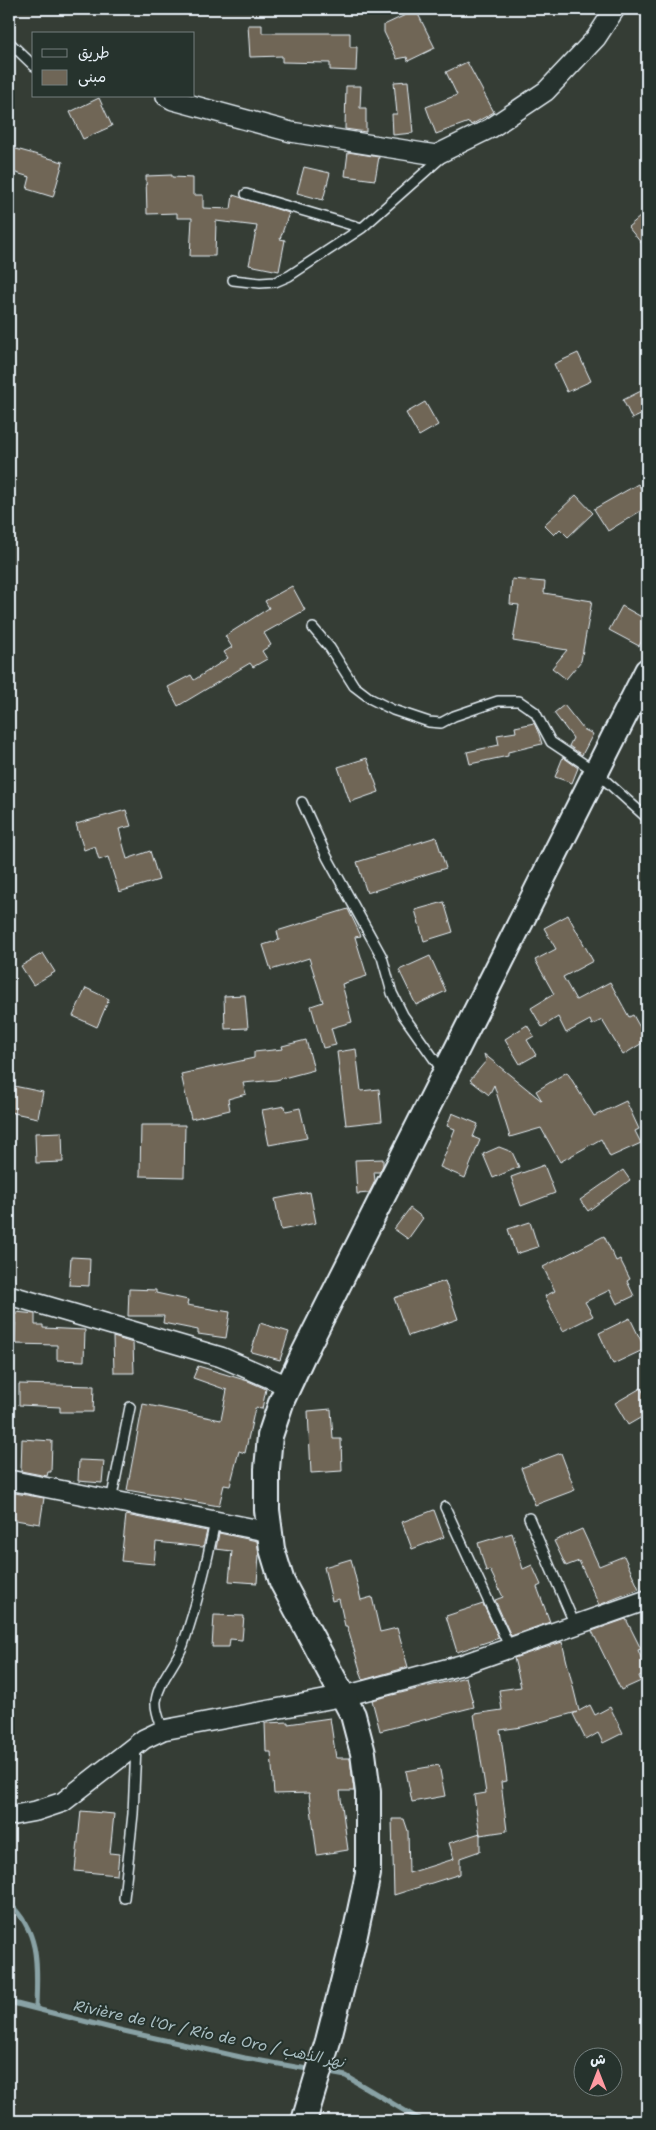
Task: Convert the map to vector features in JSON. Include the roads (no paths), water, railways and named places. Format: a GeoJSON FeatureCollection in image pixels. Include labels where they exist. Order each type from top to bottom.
{"type":"FeatureCollection","features":[{"type":"Feature","properties":{"kind":"street"},"geometry":{"type":"LineString","coordinates":[[170,98],[291,132],[436,155],[492,128],[546,90],[596,38],[615,9]]}},
{"type":"Feature","properties":{"kind":"street"},"geometry":{"type":"LineString","coordinates":[[306,2114],[328,2041],[354,1940],[368,1874],[368,1792],[364,1753],[353,1715],[282,1582],[272,1549],[267,1494],[270,1436],[288,1386],[647,671]]}},
{"type":"Feature","properties":{"kind":"street"},"geometry":{"type":"LineString","coordinates":[[9,1294],[222,1357],[288,1386]]}},
{"type":"Feature","properties":{"kind":"street"},"geometry":{"type":"LineString","coordinates":[[9,1480],[270,1532]]}},
{"type":"Feature","properties":{"kind":"street"},"geometry":{"type":"LineString","coordinates":[[9,1816],[36,1811],[63,1802],[136,1745],[163,1730],[344,1696],[461,1665],[647,1600]]}},
{"type":"Feature","properties":{"kind":"lane"},"geometry":{"type":"LineString","coordinates":[[9,42],[32,64]]}},
{"type":"Feature","properties":{"kind":"lane"},"geometry":{"type":"LineString","coordinates":[[233,280],[260,283],[275,282],[289,276],[362,228],[452,148]]}},
{"type":"Feature","properties":{"kind":"lane"},"geometry":{"type":"LineString","coordinates":[[246,194],[362,228]]}},
{"type":"Feature","properties":{"kind":"lane"},"geometry":{"type":"LineString","coordinates":[[313,628],[330,648],[354,686],[371,699],[393,710],[428,722],[441,723],[454,716],[498,701],[519,701],[535,712],[551,742],[596,772],[647,818]]}},
{"type":"Feature","properties":{"kind":"lane"},"geometry":{"type":"LineString","coordinates":[[302,802],[327,857],[382,957],[392,993],[403,1015],[444,1074]]}},
{"type":"Feature","properties":{"kind":"lane"},"geometry":{"type":"LineString","coordinates":[[112,1501],[130,1407]]}},
{"type":"Feature","properties":{"kind":"lane"},"geometry":{"type":"LineString","coordinates":[[445,1506],[510,1648]]}},
{"type":"Feature","properties":{"kind":"lane"},"geometry":{"type":"LineString","coordinates":[[529,1518],[575,1625]]}},
{"type":"Feature","properties":{"kind":"lane"},"geometry":{"type":"LineString","coordinates":[[163,1730],[156,1710],[156,1699],[182,1647],[206,1569],[215,1521]]}},
{"type":"Feature","properties":{"kind":"lane"},"geometry":{"type":"LineString","coordinates":[[124,1898],[133,1814],[136,1745]]}},
{"type":"Feature","properties":{"kind":"waterway"},"geometry":{"type":"LineString","coordinates":[[9,1903],[27,1926],[32,1939],[37,1979],[36,2008]]}},
{"type":"Feature","properties":{"kind":"waterway","name":"Rivière de l'Or / Río de Oro / نهر الذهب"},"geometry":{"type":"LineString","coordinates":[[9,2002],[115,2029],[245,2058],[313,2070]]}},
{"type":"Feature","properties":{"kind":"waterway","name":"Rivière de l'Or / Río de Oro / نهر الذهب"},"geometry":{"type":"LineString","coordinates":[[324,2072],[346,2076],[422,2121]]}}]}
